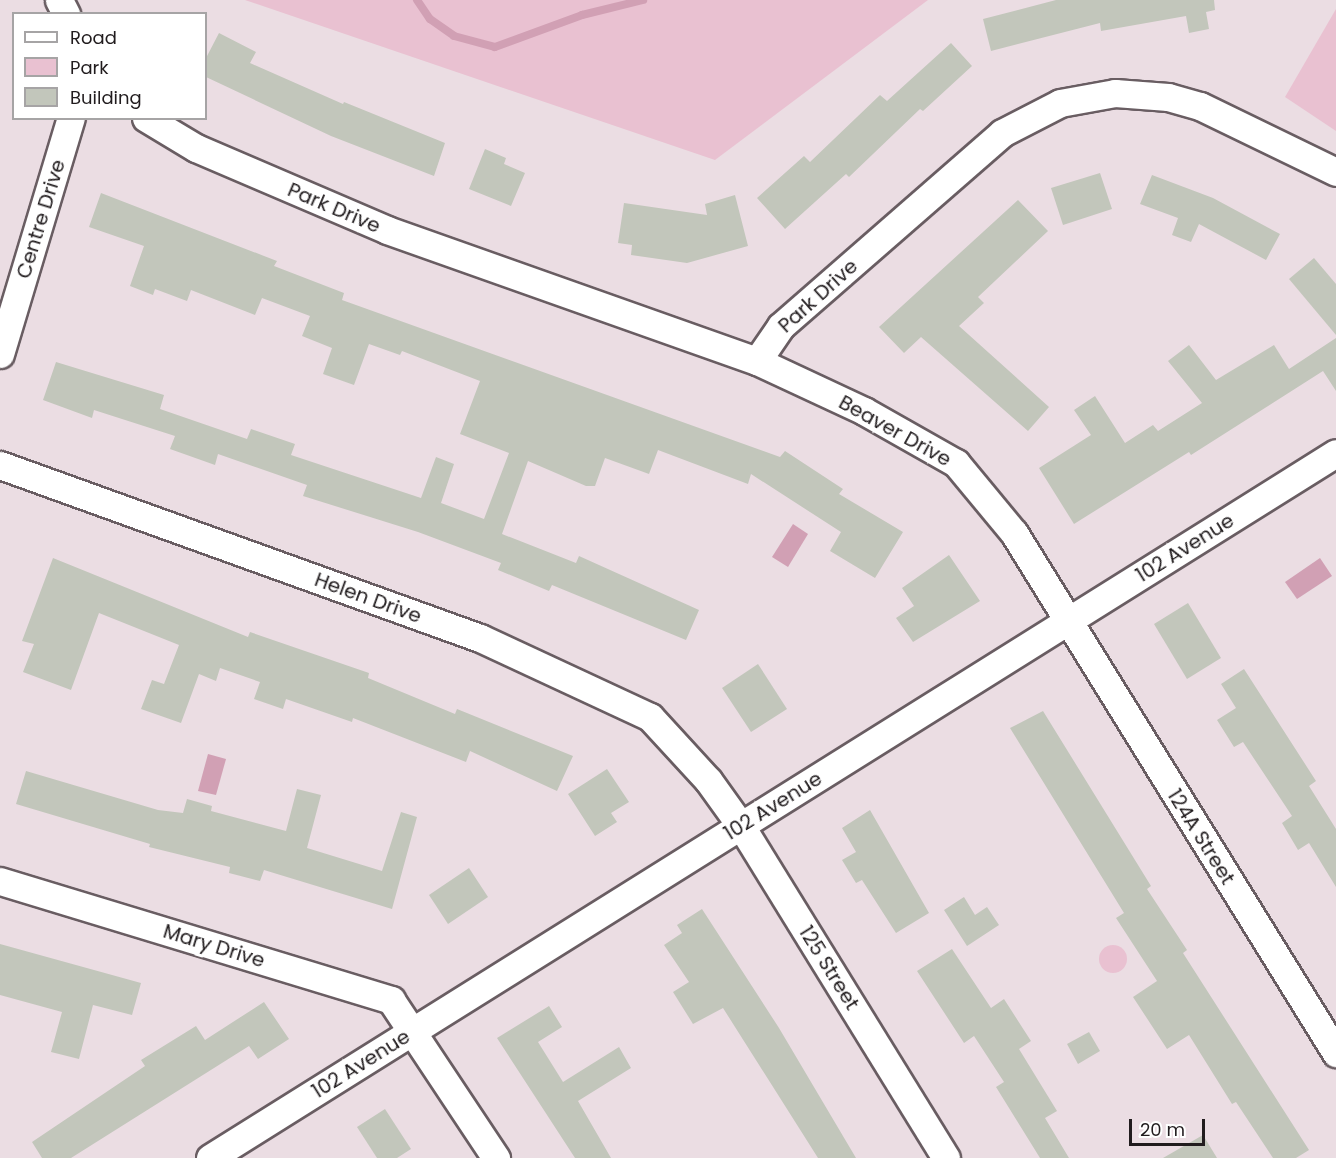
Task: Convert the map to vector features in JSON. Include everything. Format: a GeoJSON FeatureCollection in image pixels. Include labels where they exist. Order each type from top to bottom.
{"type":"FeatureCollection","features":[{"type":"Feature","properties":{"kind":"street","name":"Park Drive"},"geometry":{"type":"LineString","coordinates":[[149,120],[196,148],[397,234],[757,361],[781,326],[1002,133],[1060,103],[1115,93],[1168,97],[1200,106],[1336,172]]}},
{"type":"Feature","properties":{"kind":"street","name":"Centre Drive"},"geometry":{"type":"LineString","coordinates":[[0,354],[70,120]]}},
{"type":"Feature","properties":{"kind":"street","name":"Beaver Drive"},"geometry":{"type":"LineString","coordinates":[[757,361],[864,411],[956,463],[1014,533],[1066,622]]}},
{"type":"Feature","properties":{"kind":"street","name":"102 Avenue"},"geometry":{"type":"LineString","coordinates":[[210,1158],[1336,453]]}},
{"type":"Feature","properties":{"kind":"street","name":"Helen Drive"},"geometry":{"type":"LineString","coordinates":[[0,465],[480,638],[650,717],[708,780]]}},
{"type":"Feature","properties":{"kind":"street","name":"124A Street"},"geometry":{"type":"LineString","coordinates":[[1066,622],[1336,1053]]}},
{"type":"Feature","properties":{"kind":"street","name":"125 Street"},"geometry":{"type":"LineString","coordinates":[[708,780],[741,826],[946,1158]]}},
{"type":"Feature","properties":{"kind":"street","name":"Mary Drive"},"geometry":{"type":"LineString","coordinates":[[0,881],[391,1000],[414,1031],[496,1158]]}},
{"type":"Feature","properties":{"kind":"green space"},"geometry":{"type":"Polygon","coordinates":[[[245,0],[928,0],[715,160],[245,0]]]}},
{"type":"Feature","properties":{"kind":"green space"},"geometry":{"type":"Polygon","coordinates":[[[1336,9],[1336,131],[1285,97],[1336,9]]]}},
{"type":"Feature","properties":{"kind":"green space"},"geometry":{"type":"Polygon","coordinates":[[[1113,945],[1123,949],[1127,959],[1123,969],[1113,973],[1103,969],[1099,959],[1103,949],[1113,945]]]}},
{"type":"Feature","properties":{"kind":"shaded area"},"geometry":{"type":"Polygon","coordinates":[[[793,524],[808,534],[788,567],[772,557],[793,524]]]}},
{"type":"Feature","properties":{"kind":"shaded area"},"geometry":{"type":"Polygon","coordinates":[[[1320,558],[1332,576],[1297,599],[1285,582],[1320,558]]]}},
{"type":"Feature","properties":{"kind":"shaded area"},"geometry":{"type":"Polygon","coordinates":[[[208,754],[226,759],[216,795],[198,791],[208,754]]]}},
{"type":"Feature","properties":{"kind":"building"},"geometry":{"type":"Polygon","coordinates":[[[1056,0],[1214,0],[1215,10],[1206,12],[1209,29],[1189,33],[1186,16],[1101,31],[1100,23],[991,51],[983,19],[1056,0]]]}},
{"type":"Feature","properties":{"kind":"building"},"geometry":{"type":"Polygon","coordinates":[[[219,33],[256,52],[250,63],[343,104],[344,102],[445,143],[434,176],[331,136],[207,77],[207,56],[219,33]]]}},
{"type":"Feature","properties":{"kind":"building"},"geometry":{"type":"Polygon","coordinates":[[[951,43],[972,66],[923,111],[920,109],[849,177],[846,174],[785,229],[757,198],[804,156],[810,162],[880,95],[887,101],[951,43]]]}},
{"type":"Feature","properties":{"kind":"building"},"geometry":{"type":"Polygon","coordinates":[[[485,149],[506,158],[504,164],[525,173],[511,206],[469,189],[485,149]]]}},
{"type":"Feature","properties":{"kind":"building"},"geometry":{"type":"Polygon","coordinates":[[[1100,173],[1112,209],[1063,225],[1051,188],[1100,173]]]}},
{"type":"Feature","properties":{"kind":"building"},"geometry":{"type":"Polygon","coordinates":[[[1152,175],[1213,198],[1280,234],[1266,260],[1199,224],[1191,242],[1172,235],[1178,218],[1140,204],[1152,175]]]}},
{"type":"Feature","properties":{"kind":"building"},"geometry":{"type":"Polygon","coordinates":[[[101,193],[277,261],[274,266],[344,293],[342,300],[780,457],[785,451],[843,489],[839,494],[903,532],[875,578],[830,551],[841,532],[751,474],[748,484],[658,450],[649,474],[605,458],[595,486],[586,486],[528,461],[502,534],[576,563],[579,556],[699,610],[686,640],[552,585],[549,591],[498,570],[501,563],[418,532],[303,496],[307,485],[218,454],[215,465],[170,449],[175,436],[94,410],[92,418],[43,400],[56,362],[164,395],[160,409],[247,439],[251,429],[295,444],[291,455],[421,498],[436,457],[454,464],[441,503],[484,519],[509,453],[460,434],[480,381],[402,351],[400,355],[369,344],[354,385],[323,374],[332,348],[302,336],[310,316],[262,298],[255,315],[191,290],[187,301],[155,289],[153,295],[130,286],[144,246],[89,227],[101,193]]]}},
{"type":"Feature","properties":{"kind":"building"},"geometry":{"type":"Polygon","coordinates":[[[735,195],[748,246],[687,263],[631,255],[632,245],[618,243],[624,203],[707,215],[705,204],[735,195]]]}},
{"type":"Feature","properties":{"kind":"building"},"geometry":{"type":"Polygon","coordinates":[[[1018,200],[1048,231],[978,297],[984,303],[959,326],[1049,407],[1028,431],[921,337],[904,353],[879,327],[1018,200]]]}},
{"type":"Feature","properties":{"kind":"building"},"geometry":{"type":"Polygon","coordinates":[[[1314,258],[1336,284],[1336,335],[1289,279],[1314,258]]]}},
{"type":"Feature","properties":{"kind":"building"},"geometry":{"type":"Polygon","coordinates":[[[1336,338],[1336,391],[1323,371],[1191,455],[1189,452],[1074,524],[1039,468],[1091,435],[1074,410],[1095,396],[1125,443],[1153,425],[1158,431],[1202,403],[1168,361],[1189,345],[1216,380],[1274,345],[1289,369],[1336,338]]]}},
{"type":"Feature","properties":{"kind":"building"},"geometry":{"type":"Polygon","coordinates":[[[949,555],[980,601],[913,642],[896,618],[914,606],[902,588],[949,555]]]}},
{"type":"Feature","properties":{"kind":"building"},"geometry":{"type":"Polygon","coordinates":[[[53,558],[248,637],[250,632],[369,673],[368,678],[455,714],[457,709],[573,756],[557,791],[470,751],[466,762],[353,718],[352,722],[286,699],[283,709],[254,699],[260,682],[220,668],[216,681],[199,674],[181,723],[141,709],[152,680],[164,684],[179,645],[99,613],[71,690],[23,672],[34,644],[22,641],[53,558]]]}},
{"type":"Feature","properties":{"kind":"building"},"geometry":{"type":"Polygon","coordinates":[[[1188,603],[1221,658],[1187,679],[1154,624],[1188,603]]]}},
{"type":"Feature","properties":{"kind":"building"},"geometry":{"type":"Polygon","coordinates":[[[758,664],[787,709],[751,732],[722,688],[758,664]]]}},
{"type":"Feature","properties":{"kind":"building"},"geometry":{"type":"Polygon","coordinates":[[[1244,669],[1316,781],[1309,786],[1336,829],[1336,887],[1309,843],[1298,850],[1282,823],[1292,816],[1243,742],[1234,747],[1217,720],[1236,708],[1221,684],[1244,669]]]}},
{"type":"Feature","properties":{"kind":"building"},"geometry":{"type":"Polygon","coordinates":[[[1043,711],[1151,886],[1147,889],[1187,950],[1183,953],[1309,1150],[1296,1158],[1273,1158],[1236,1102],[1232,1104],[1189,1035],[1167,1049],[1133,997],[1157,981],[1116,918],[1124,913],[1010,728],[1043,711]]]}},
{"type":"Feature","properties":{"kind":"building"},"geometry":{"type":"Polygon","coordinates":[[[607,769],[629,802],[611,813],[617,822],[595,836],[568,794],[607,769]]]}},
{"type":"Feature","properties":{"kind":"building"},"geometry":{"type":"Polygon","coordinates":[[[26,771],[158,810],[183,813],[187,799],[212,806],[211,811],[286,831],[297,789],[321,795],[307,848],[382,871],[401,812],[417,817],[392,909],[264,870],[260,881],[229,873],[230,867],[149,847],[150,844],[16,804],[26,771]]]}},
{"type":"Feature","properties":{"kind":"building"},"geometry":{"type":"Polygon","coordinates":[[[870,810],[929,913],[896,933],[862,880],[856,883],[842,860],[856,852],[842,828],[870,810]]]}},
{"type":"Feature","properties":{"kind":"building"},"geometry":{"type":"Polygon","coordinates":[[[469,868],[488,897],[448,924],[429,895],[469,868]]]}},
{"type":"Feature","properties":{"kind":"building"},"geometry":{"type":"Polygon","coordinates":[[[964,897],[975,915],[987,907],[999,925],[967,946],[944,910],[964,897]]]}},
{"type":"Feature","properties":{"kind":"building"},"geometry":{"type":"Polygon","coordinates":[[[702,909],[779,1028],[856,1158],[818,1158],[723,1008],[693,1024],[673,992],[689,982],[664,945],[682,933],[677,925],[702,909]]]}},
{"type":"Feature","properties":{"kind":"building"},"geometry":{"type":"Polygon","coordinates":[[[0,944],[141,983],[132,1015],[93,1005],[79,1059],[51,1052],[62,1012],[0,995],[0,944]]]}},
{"type":"Feature","properties":{"kind":"building"},"geometry":{"type":"Polygon","coordinates":[[[952,949],[991,1008],[1004,999],[1031,1041],[1019,1049],[1057,1111],[1045,1118],[1069,1158],[1040,1158],[996,1087],[1004,1082],[974,1036],[964,1043],[917,971],[952,949]]]}},
{"type":"Feature","properties":{"kind":"building"},"geometry":{"type":"Polygon","coordinates":[[[264,1002],[289,1039],[258,1059],[249,1046],[71,1158],[42,1158],[32,1142],[145,1066],[141,1060],[196,1026],[205,1040],[264,1002]]]}},
{"type":"Feature","properties":{"kind":"building"},"geometry":{"type":"Polygon","coordinates":[[[549,1006],[562,1027],[538,1042],[563,1082],[619,1047],[631,1068],[578,1101],[611,1158],[575,1158],[497,1038],[549,1006]]]}},
{"type":"Feature","properties":{"kind":"building"},"geometry":{"type":"Polygon","coordinates":[[[1089,1032],[1100,1051],[1078,1064],[1067,1044],[1089,1032]]]}},
{"type":"Feature","properties":{"kind":"building"},"geometry":{"type":"Polygon","coordinates":[[[385,1109],[411,1149],[397,1158],[377,1158],[357,1127],[385,1109]]]}},
{"type":"Feature","properties":{"kind":"building"},"geometry":{"type":"Polygon","coordinates":[[[1203,1135],[1217,1158],[1163,1158],[1203,1135]]]}},
{"type":"Feature","properties":{"kind":"waterway"},"geometry":{"type":"LineString","coordinates":[[417,0],[430,19],[454,36],[495,47],[582,15],[643,0]]}}]}
